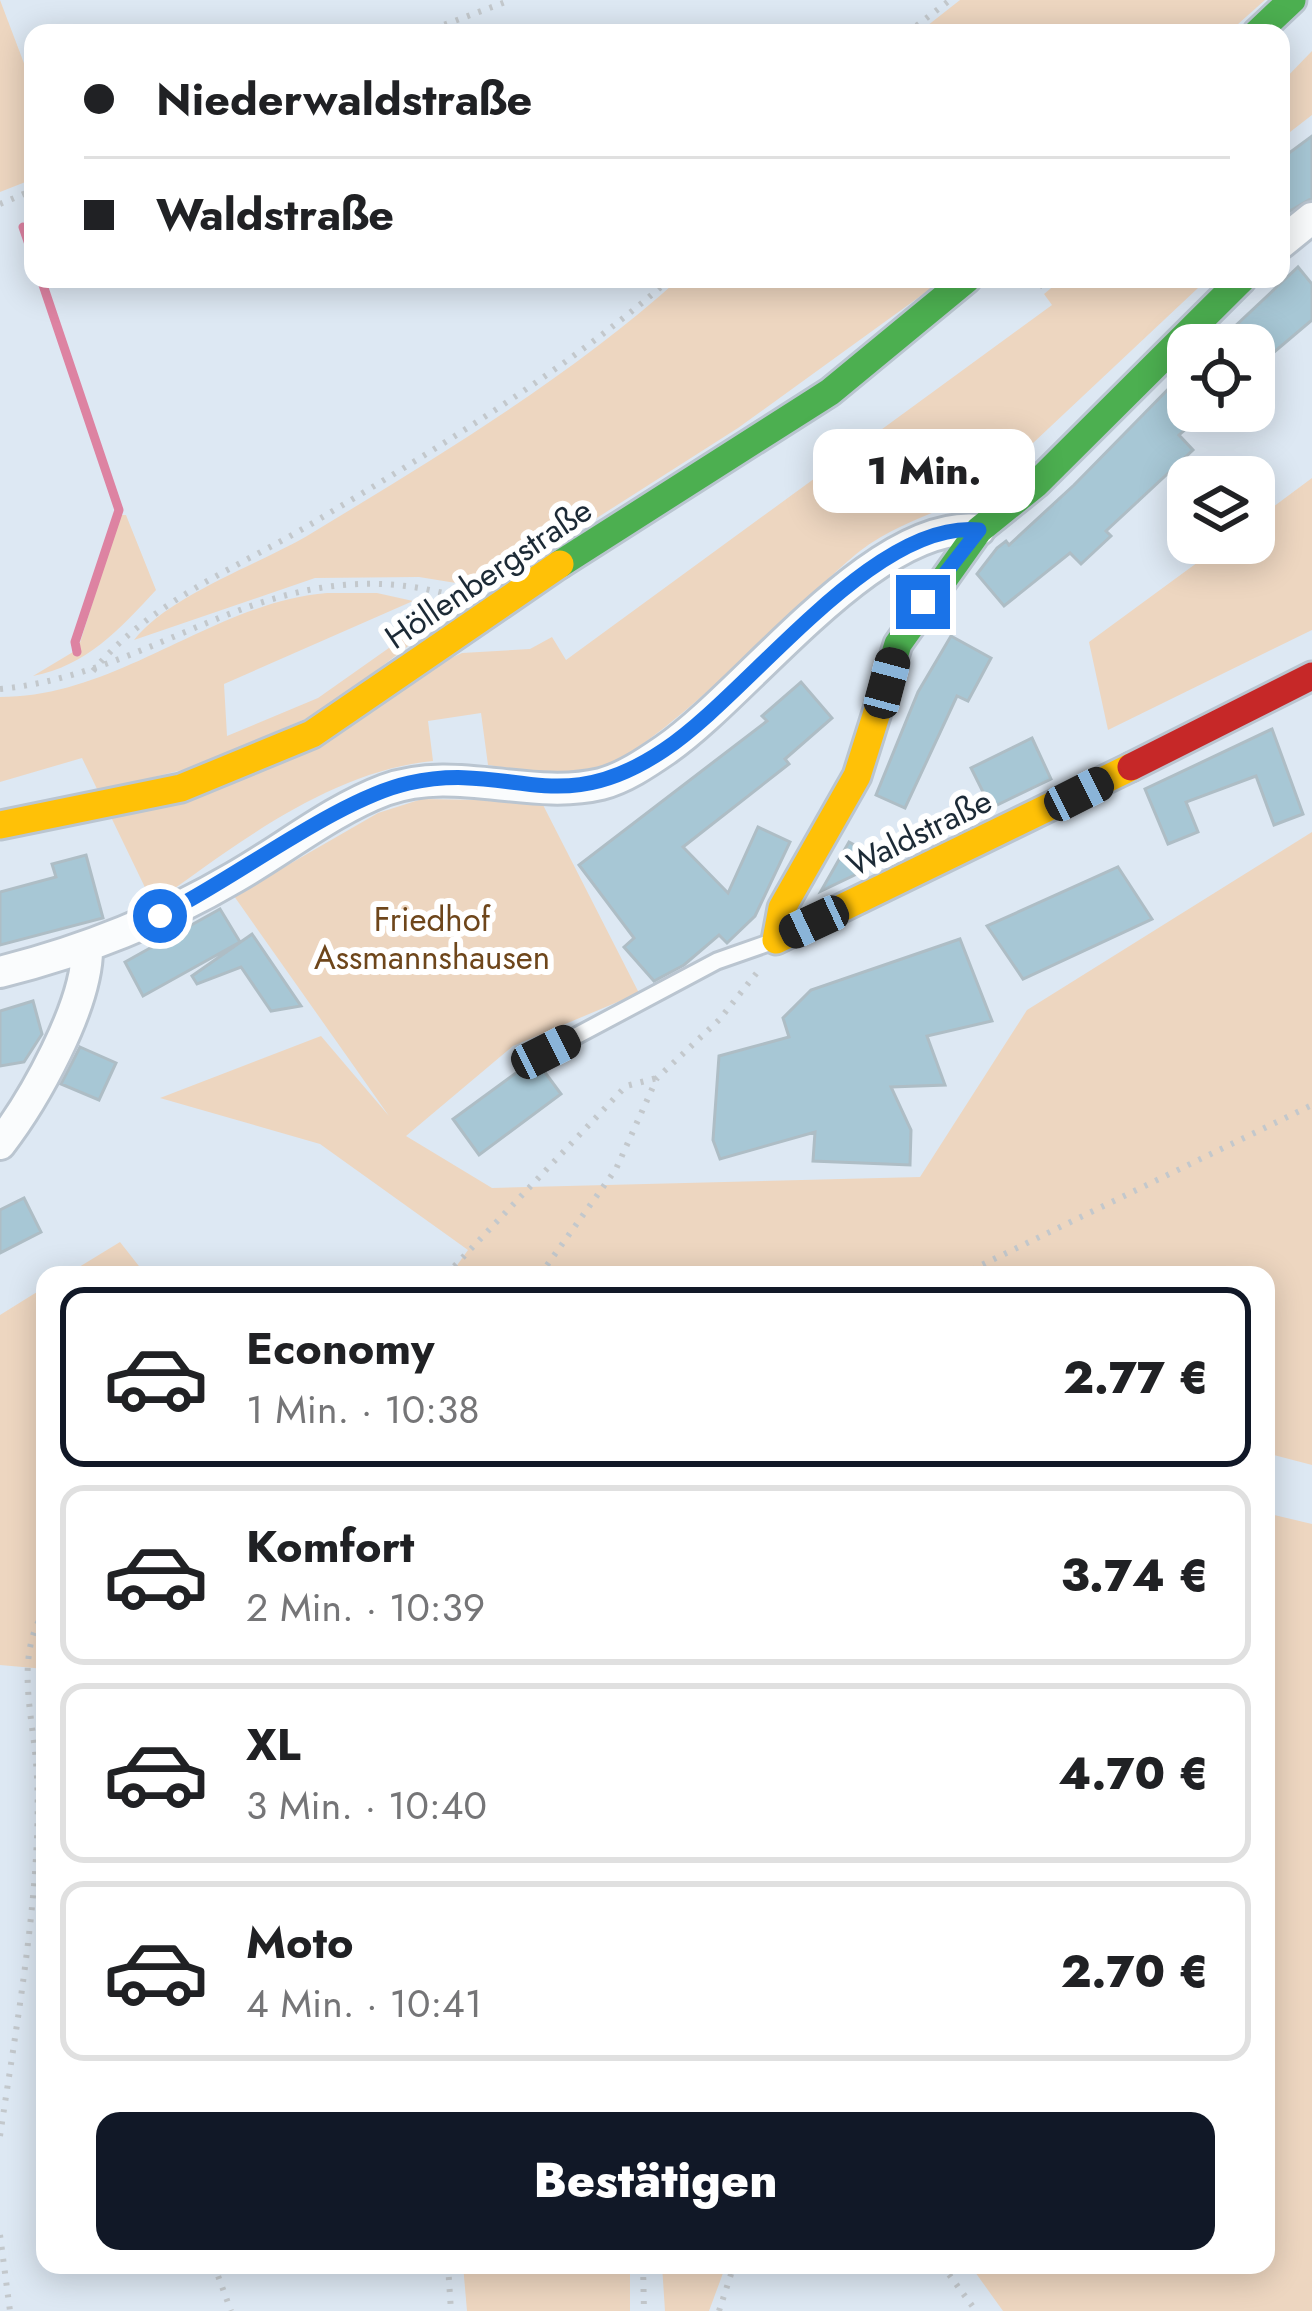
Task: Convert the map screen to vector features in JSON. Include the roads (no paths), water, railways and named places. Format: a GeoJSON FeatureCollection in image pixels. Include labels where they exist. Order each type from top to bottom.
{"type":"FeatureCollection","features":[{"type":"Feature","properties":{"kind":"street"},"geometry":{"type":"LineString","coordinates":[[1267,24],[1292,0]]}},
{"type":"Feature","properties":{"kind":"street","name":"Höllenbergstraße"},"geometry":{"type":"LineString","coordinates":[[0,825],[181,788],[261,759],[361,703],[476,618],[830,392],[956,288]]}},
{"type":"Feature","properties":{"kind":"street","name":"Waldstraße"},"geometry":{"type":"LineString","coordinates":[[776,940],[782,908],[857,776],[898,644],[979,530],[1036,484],[1233,288]]}},
{"type":"Feature","properties":{"kind":"street"},"geometry":{"type":"LineString","coordinates":[[0,972],[87,950],[232,879],[382,791],[445,780],[584,787],[625,775],[704,720],[874,568],[942,531],[979,530]]}},
{"type":"Feature","properties":{"kind":"street","name":"Waldstraße"},"geometry":{"type":"LineString","coordinates":[[776,940],[962,853],[1312,676]]}},
{"type":"Feature","properties":{"kind":"street"},"geometry":{"type":"LineString","coordinates":[[0,1144],[64,1030],[83,985],[87,950]]}},
{"type":"Feature","properties":{"kind":"lane"},"geometry":{"type":"LineString","coordinates":[[546,1052],[717,961],[776,940]]}},
{"type":"Feature","properties":{"kind":"waterway"},"geometry":{"type":"LineString","coordinates":[[44,288],[119,510],[75,642],[77,652]]}},
{"type":"Feature","properties":{"kind":"park label","name":"Friedhof Assmannshausen"},"geometry":{"type":"Point","coordinates":[432,938]}}]}
